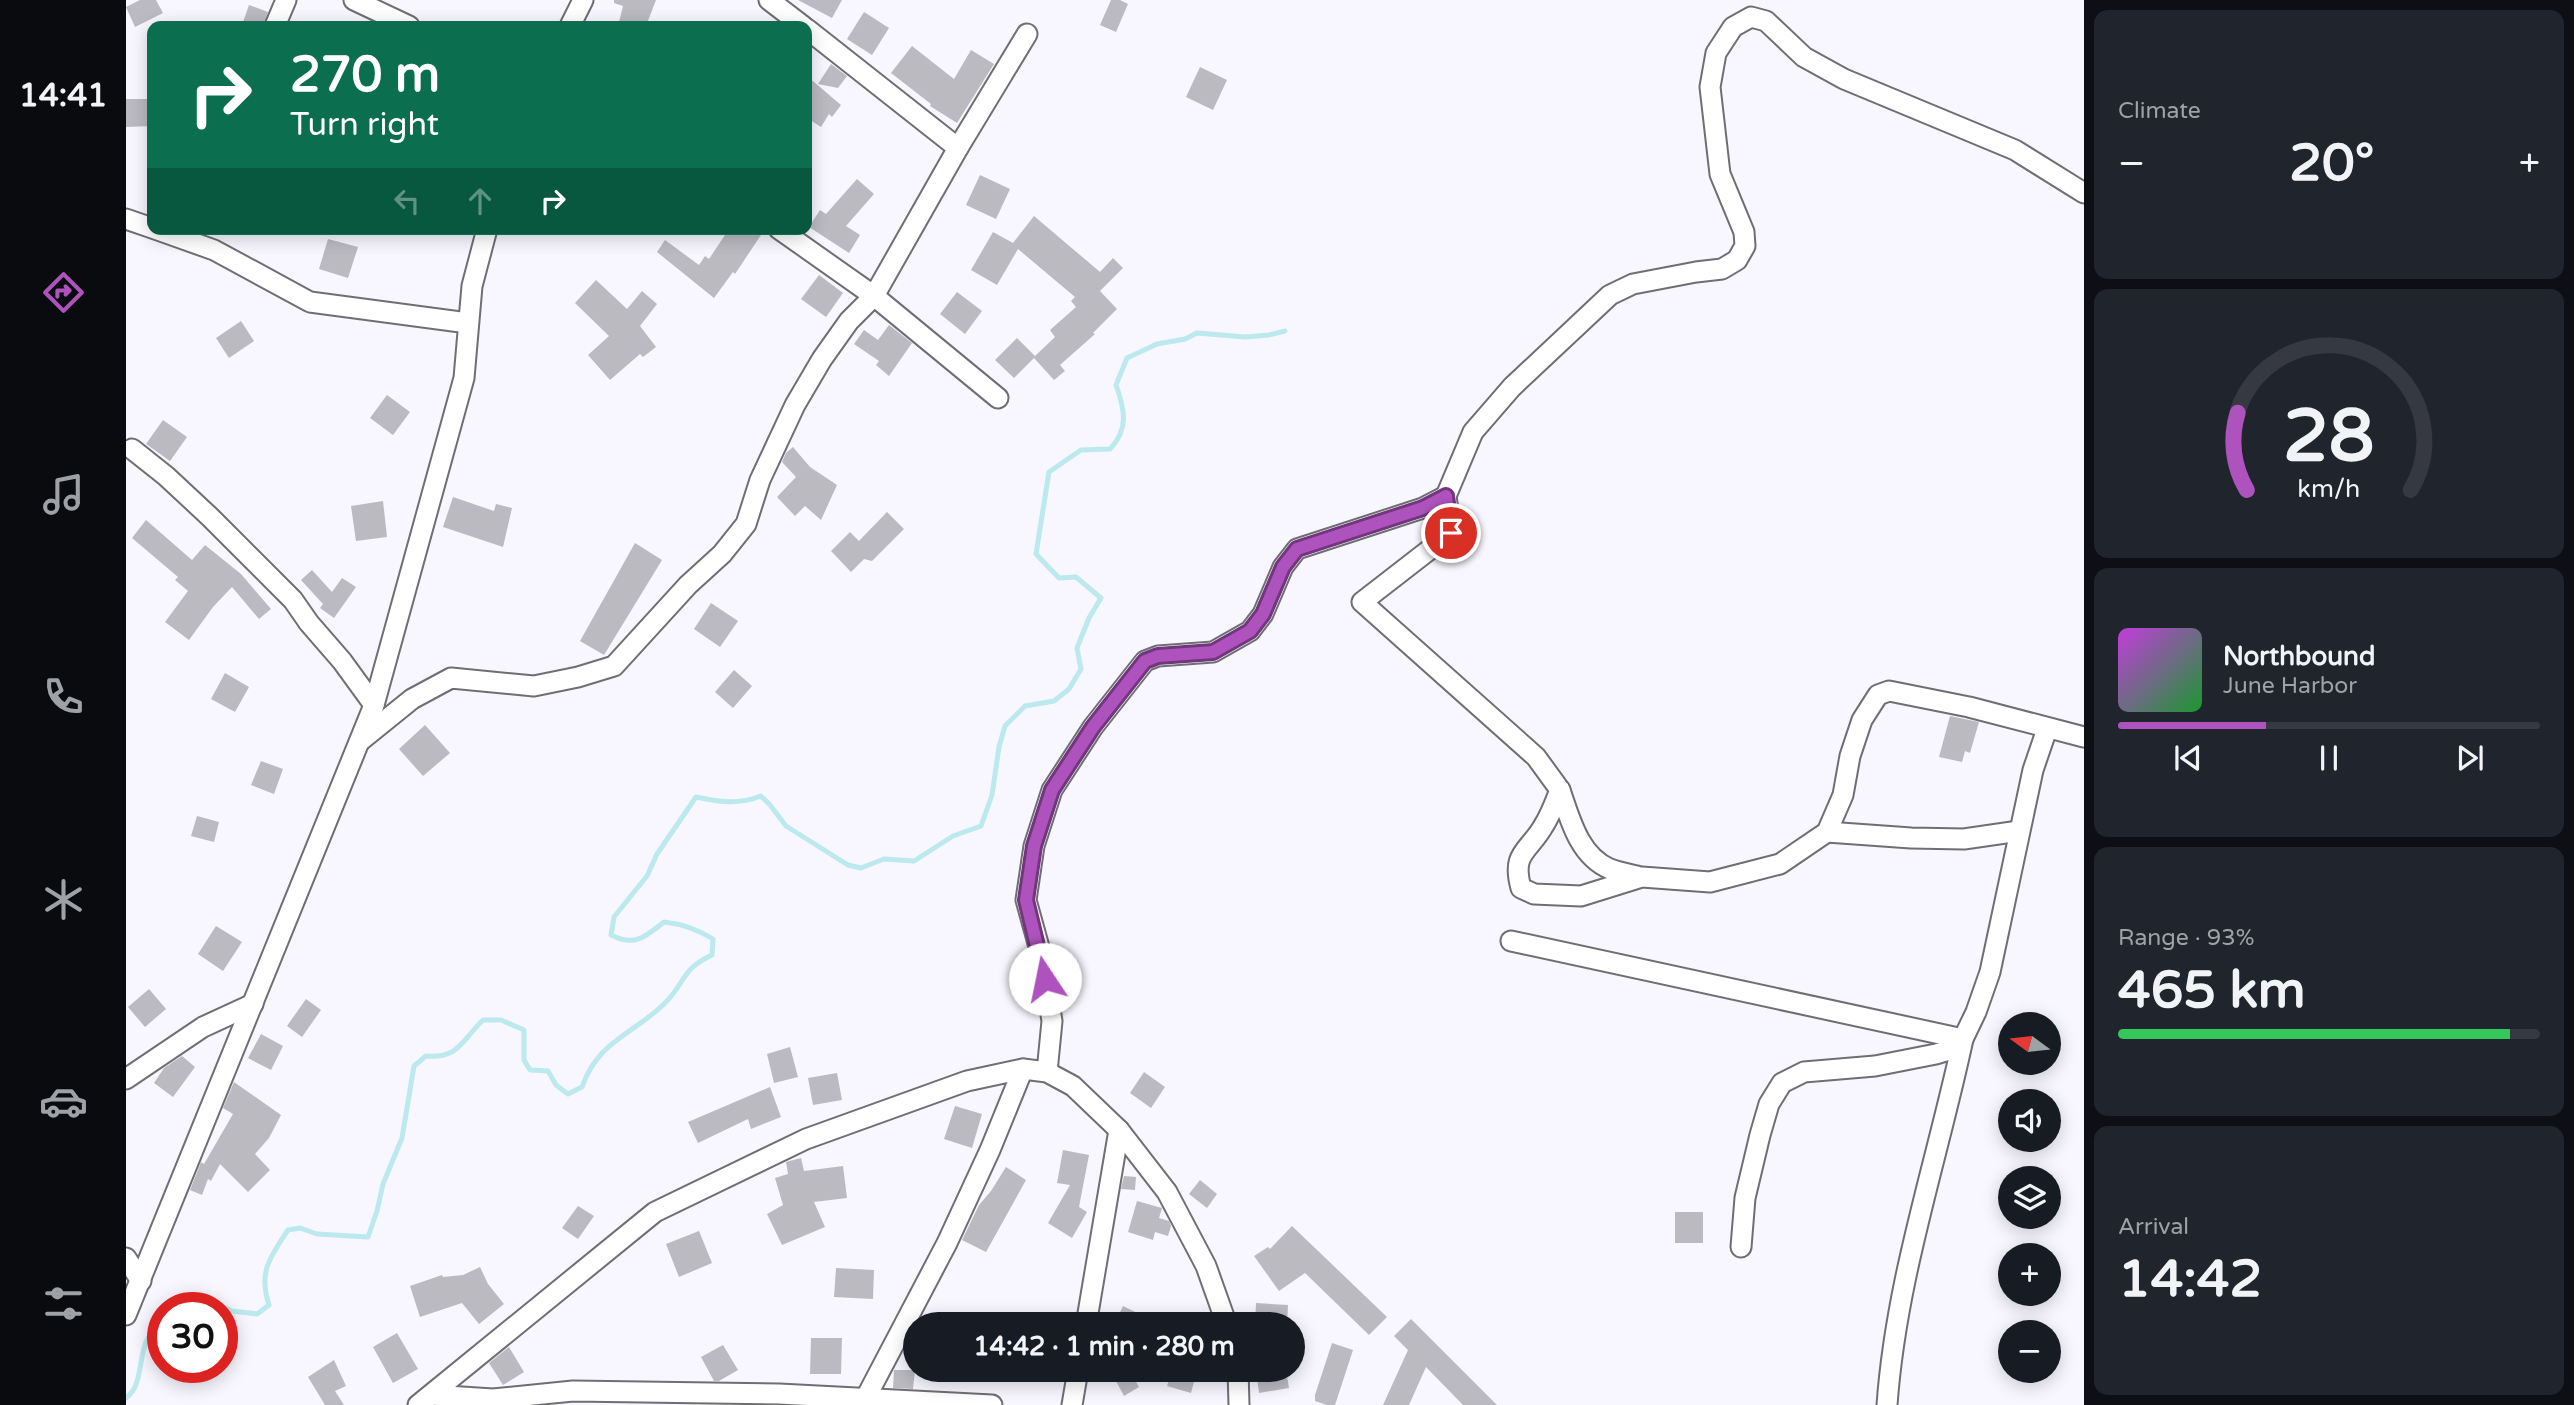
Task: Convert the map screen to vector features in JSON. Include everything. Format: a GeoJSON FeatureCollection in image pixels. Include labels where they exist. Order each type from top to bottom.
{"type":"FeatureCollection","features":[{"type":"Feature","properties":{"kind":"street"},"geometry":{"type":"LineString","coordinates":[[277,21],[286,0]]}},
{"type":"Feature","properties":{"kind":"street"},"geometry":{"type":"LineString","coordinates":[[354,0],[398,21]]}},
{"type":"Feature","properties":{"kind":"street"},"geometry":{"type":"LineString","coordinates":[[572,21],[583,0]]}},
{"type":"Feature","properties":{"kind":"street"},"geometry":{"type":"LineString","coordinates":[[769,0],[796,21]]}},
{"type":"Feature","properties":{"kind":"street"},"geometry":{"type":"LineString","coordinates":[[2084,193],[2015,150],[1844,79],[1804,57],[1766,21],[1751,17],[1733,27],[1716,53],[1710,87],[1720,174],[1744,232],[1745,246],[1737,260],[1722,269],[1633,284],[1610,295],[1512,387],[1473,432],[1446,496],[1451,533],[1362,602],[1536,757],[1560,790],[1587,853],[1609,869],[1642,877],[1710,882],[1780,864],[1828,832],[1843,794],[1850,756],[1862,720],[1878,695],[1889,691],[1969,707],[2084,737]]}},
{"type":"Feature","properties":{"kind":"street"},"geometry":{"type":"LineString","coordinates":[[812,33],[958,148]]}},
{"type":"Feature","properties":{"kind":"street"},"geometry":{"type":"LineString","coordinates":[[360,741],[412,699],[451,678],[534,686],[614,666],[688,585],[722,554],[746,524],[760,480],[795,405],[822,359],[849,321],[874,296],[1027,34]]}},
{"type":"Feature","properties":{"kind":"street"},"geometry":{"type":"LineString","coordinates":[[126,219],[147,226]]}},
{"type":"Feature","properties":{"kind":"street"},"geometry":{"type":"LineString","coordinates":[[184,235],[310,302],[468,323]]}},
{"type":"Feature","properties":{"kind":"street"},"geometry":{"type":"LineString","coordinates":[[126,1315],[374,705],[464,377],[472,286],[485,235]]}},
{"type":"Feature","properties":{"kind":"street"},"geometry":{"type":"LineString","coordinates":[[788,235],[874,296],[998,398]]}},
{"type":"Feature","properties":{"kind":"street"},"geometry":{"type":"LineString","coordinates":[[132,449],[201,508],[292,600],[374,705]]}},
{"type":"Feature","properties":{"kind":"street"},"geometry":{"type":"LineString","coordinates":[[1047,1072],[1052,1021],[1042,958],[1026,900],[1034,846],[1052,790],[1093,727],[1145,661],[1158,656],[1213,652],[1250,631],[1263,614],[1283,567],[1297,549],[1423,508],[1446,496]]}},
{"type":"Feature","properties":{"kind":"street"},"geometry":{"type":"LineString","coordinates":[[1887,1405],[1894,1332],[1929,1172],[1947,1112],[1963,1038],[1976,1012],[1992,962],[2033,770],[2047,729]]}},
{"type":"Feature","properties":{"kind":"street"},"geometry":{"type":"LineString","coordinates":[[1560,790],[1544,827],[1522,854],[1516,870],[1521,888],[1534,894],[1581,896],[1642,877]]}},
{"type":"Feature","properties":{"kind":"street"},"geometry":{"type":"LineString","coordinates":[[1828,832],[1964,839],[2019,831]]}},
{"type":"Feature","properties":{"kind":"street"},"geometry":{"type":"LineString","coordinates":[[1511,941],[1963,1038]]}},
{"type":"Feature","properties":{"kind":"street"},"geometry":{"type":"LineString","coordinates":[[126,1079],[203,1027],[253,1004]]}},
{"type":"Feature","properties":{"kind":"street"},"geometry":{"type":"LineString","coordinates":[[1741,1247],[1745,1198],[1757,1148],[1769,1104],[1782,1083],[1804,1072],[1875,1066],[1936,1054],[1946,1051],[1963,1038]]}},
{"type":"Feature","properties":{"kind":"street"},"geometry":{"type":"LineString","coordinates":[[864,1401],[947,1243],[990,1150],[1023,1069]]}},
{"type":"Feature","properties":{"kind":"street"},"geometry":{"type":"LineString","coordinates":[[425,1400],[656,1212],[806,1139],[967,1081],[1023,1069],[1047,1072],[1073,1086],[1119,1130],[1167,1192],[1206,1266],[1222,1312]]}},
{"type":"Feature","properties":{"kind":"street"},"geometry":{"type":"LineString","coordinates":[[1088,1312],[1119,1130]]}},
{"type":"Feature","properties":{"kind":"street"},"geometry":{"type":"LineString","coordinates":[[126,1258],[141,1281]]}},
{"type":"Feature","properties":{"kind":"street"},"geometry":{"type":"LineString","coordinates":[[1072,1405],[1076,1382]]}},
{"type":"Feature","properties":{"kind":"street"},"geometry":{"type":"LineString","coordinates":[[1238,1382],[1239,1405]]}},
{"type":"Feature","properties":{"kind":"street"},"geometry":{"type":"LineString","coordinates":[[425,1400],[493,1399],[573,1391],[992,1405]]}},
{"type":"Feature","properties":{"kind":"building"},"geometry":{"type":"Polygon","coordinates":[[[140,0],[156,0],[163,13],[135,27],[126,7],[140,0]]]}},
{"type":"Feature","properties":{"kind":"building"},"geometry":{"type":"Polygon","coordinates":[[[614,0],[656,0],[648,21],[619,21],[623,6],[614,3],[614,0]]]}},
{"type":"Feature","properties":{"kind":"building"},"geometry":{"type":"Polygon","coordinates":[[[798,0],[842,0],[832,18],[798,0]]]}},
{"type":"Feature","properties":{"kind":"building"},"geometry":{"type":"Polygon","coordinates":[[[1111,0],[1128,4],[1116,32],[1100,25],[1111,0]]]}},
{"type":"Feature","properties":{"kind":"building"},"geometry":{"type":"Polygon","coordinates":[[[249,5],[268,12],[265,21],[243,21],[249,5]]]}},
{"type":"Feature","properties":{"kind":"building"},"geometry":{"type":"Polygon","coordinates":[[[864,12],[889,28],[872,55],[847,39],[864,12]]]}},
{"type":"Feature","properties":{"kind":"building"},"geometry":{"type":"Polygon","coordinates":[[[912,46],[954,79],[971,50],[994,64],[957,123],[930,106],[931,104],[891,73],[912,46]]]}},
{"type":"Feature","properties":{"kind":"building"},"geometry":{"type":"Polygon","coordinates":[[[831,64],[847,76],[838,88],[818,84],[831,64]]]}},
{"type":"Feature","properties":{"kind":"building"},"geometry":{"type":"Polygon","coordinates":[[[1200,67],[1227,80],[1213,110],[1186,97],[1200,67]]]}},
{"type":"Feature","properties":{"kind":"building"},"geometry":{"type":"Polygon","coordinates":[[[812,80],[841,105],[832,117],[829,114],[821,127],[812,121],[812,80]]]}},
{"type":"Feature","properties":{"kind":"building"},"geometry":{"type":"Polygon","coordinates":[[[126,99],[147,99],[147,126],[126,127],[126,99]]]}},
{"type":"Feature","properties":{"kind":"building"},"geometry":{"type":"Polygon","coordinates":[[[980,175],[1010,189],[996,219],[966,205],[980,175]]]}},
{"type":"Feature","properties":{"kind":"building"},"geometry":{"type":"Polygon","coordinates":[[[857,179],[874,194],[846,226],[860,235],[849,253],[812,229],[812,222],[820,210],[826,214],[857,179]]]}},
{"type":"Feature","properties":{"kind":"building"},"geometry":{"type":"Polygon","coordinates":[[[1034,216],[1100,272],[1113,258],[1123,268],[1100,291],[1117,309],[1093,333],[1095,334],[1060,365],[1065,371],[1054,380],[1034,358],[1014,378],[995,360],[1017,338],[1035,356],[1055,337],[1050,330],[1076,307],[1071,301],[1075,297],[1018,249],[997,285],[971,270],[993,232],[1013,243],[1034,216]]]}},
{"type":"Feature","properties":{"kind":"building"},"geometry":{"type":"Polygon","coordinates":[[[725,235],[761,235],[735,274],[733,272],[714,298],[657,252],[665,240],[699,265],[705,256],[709,259],[725,235]]]}},
{"type":"Feature","properties":{"kind":"building"},"geometry":{"type":"Polygon","coordinates":[[[328,239],[358,247],[348,278],[319,269],[328,239]]]}},
{"type":"Feature","properties":{"kind":"building"},"geometry":{"type":"Polygon","coordinates":[[[819,275],[843,293],[826,317],[801,299],[819,275]]]}},
{"type":"Feature","properties":{"kind":"building"},"geometry":{"type":"Polygon","coordinates":[[[596,280],[627,309],[642,291],[657,304],[640,326],[656,347],[643,357],[640,354],[610,380],[588,355],[609,336],[575,303],[596,280]]]}},
{"type":"Feature","properties":{"kind":"building"},"geometry":{"type":"Polygon","coordinates":[[[957,292],[982,311],[965,334],[940,314],[957,292]]]}},
{"type":"Feature","properties":{"kind":"building"},"geometry":{"type":"Polygon","coordinates":[[[241,321],[254,341],[229,358],[216,338],[241,321]]]}},
{"type":"Feature","properties":{"kind":"building"},"geometry":{"type":"Polygon","coordinates":[[[889,325],[912,343],[889,376],[876,365],[879,361],[854,344],[864,330],[878,340],[889,325]]]}},
{"type":"Feature","properties":{"kind":"building"},"geometry":{"type":"Polygon","coordinates":[[[387,395],[410,412],[393,435],[370,418],[387,395]]]}},
{"type":"Feature","properties":{"kind":"building"},"geometry":{"type":"Polygon","coordinates":[[[163,420],[187,437],[170,461],[146,444],[163,420]]]}},
{"type":"Feature","properties":{"kind":"building"},"geometry":{"type":"Polygon","coordinates":[[[793,447],[810,467],[837,485],[821,520],[805,506],[795,516],[777,497],[796,477],[782,462],[793,447]]]}},
{"type":"Feature","properties":{"kind":"building"},"geometry":{"type":"Polygon","coordinates":[[[453,497],[494,511],[496,504],[512,508],[503,547],[443,527],[453,497]]]}},
{"type":"Feature","properties":{"kind":"building"},"geometry":{"type":"Polygon","coordinates":[[[383,501],[387,537],[356,541],[351,506],[383,501]]]}},
{"type":"Feature","properties":{"kind":"building"},"geometry":{"type":"Polygon","coordinates":[[[887,512],[904,529],[872,561],[864,559],[851,572],[831,551],[850,532],[859,541],[887,512]]]}},
{"type":"Feature","properties":{"kind":"building"},"geometry":{"type":"Polygon","coordinates":[[[146,520],[192,560],[205,545],[241,574],[271,609],[259,619],[232,587],[213,607],[189,640],[165,622],[188,591],[175,580],[178,577],[132,538],[146,520]]]}},
{"type":"Feature","properties":{"kind":"building"},"geometry":{"type":"Polygon","coordinates":[[[635,543],[662,560],[604,655],[580,641],[635,543]]]}},
{"type":"Feature","properties":{"kind":"building"},"geometry":{"type":"Polygon","coordinates":[[[312,570],[332,592],[342,578],[356,587],[334,618],[320,608],[323,604],[301,580],[312,570]]]}},
{"type":"Feature","properties":{"kind":"building"},"geometry":{"type":"Polygon","coordinates":[[[711,603],[738,621],[720,647],[694,629],[711,603]]]}},
{"type":"Feature","properties":{"kind":"building"},"geometry":{"type":"Polygon","coordinates":[[[734,670],[752,686],[733,708],[715,692],[734,670]]]}},
{"type":"Feature","properties":{"kind":"building"},"geometry":{"type":"Polygon","coordinates":[[[225,673],[249,687],[235,712],[211,699],[225,673]]]}},
{"type":"Feature","properties":{"kind":"building"},"geometry":{"type":"Polygon","coordinates":[[[1950,716],[1979,722],[1970,753],[1965,751],[1962,762],[1939,757],[1950,716]]]}},
{"type":"Feature","properties":{"kind":"building"},"geometry":{"type":"Polygon","coordinates":[[[425,725],[450,753],[423,776],[399,749],[425,725]]]}},
{"type":"Feature","properties":{"kind":"building"},"geometry":{"type":"Polygon","coordinates":[[[261,761],[283,769],[274,794],[251,785],[261,761]]]}},
{"type":"Feature","properties":{"kind":"building"},"geometry":{"type":"Polygon","coordinates":[[[197,816],[219,822],[214,842],[191,836],[197,816]]]}},
{"type":"Feature","properties":{"kind":"building"},"geometry":{"type":"Polygon","coordinates":[[[216,926],[242,942],[223,971],[198,954],[216,926]]]}},
{"type":"Feature","properties":{"kind":"building"},"geometry":{"type":"Polygon","coordinates":[[[149,989],[166,1009],[145,1027],[128,1007],[149,989]]]}},
{"type":"Feature","properties":{"kind":"building"},"geometry":{"type":"Polygon","coordinates":[[[306,999],[321,1010],[302,1037],[287,1026],[306,999]]]}},
{"type":"Feature","properties":{"kind":"building"},"geometry":{"type":"Polygon","coordinates":[[[261,1034],[283,1046],[271,1070],[248,1058],[261,1034]]]}},
{"type":"Feature","properties":{"kind":"building"},"geometry":{"type":"Polygon","coordinates":[[[790,1047],[798,1077],[774,1083],[767,1054],[790,1047]]]}},
{"type":"Feature","properties":{"kind":"building"},"geometry":{"type":"Polygon","coordinates":[[[182,1056],[195,1067],[173,1097],[154,1083],[164,1068],[182,1056]]]}},
{"type":"Feature","properties":{"kind":"building"},"geometry":{"type":"Polygon","coordinates":[[[1144,1072],[1165,1087],[1151,1108],[1130,1093],[1144,1072]]]}},
{"type":"Feature","properties":{"kind":"building"},"geometry":{"type":"Polygon","coordinates":[[[837,1073],[842,1100],[813,1105],[808,1078],[837,1073]]]}},
{"type":"Feature","properties":{"kind":"building"},"geometry":{"type":"Polygon","coordinates":[[[234,1082],[281,1115],[269,1138],[255,1154],[270,1170],[248,1192],[220,1164],[211,1181],[208,1179],[202,1195],[190,1190],[201,1162],[204,1164],[233,1114],[223,1108],[234,1082]]]}},
{"type":"Feature","properties":{"kind":"building"},"geometry":{"type":"Polygon","coordinates":[[[770,1087],[781,1117],[751,1129],[748,1119],[698,1143],[688,1122],[770,1087]]]}},
{"type":"Feature","properties":{"kind":"building"},"geometry":{"type":"Polygon","coordinates":[[[955,1106],[982,1114],[972,1148],[944,1139],[955,1106]]]}},
{"type":"Feature","properties":{"kind":"building"},"geometry":{"type":"Polygon","coordinates":[[[1063,1150],[1089,1155],[1079,1207],[1087,1212],[1072,1238],[1048,1223],[1070,1185],[1057,1183],[1063,1150]]]}},
{"type":"Feature","properties":{"kind":"building"},"geometry":{"type":"Polygon","coordinates":[[[801,1158],[804,1171],[843,1166],[847,1198],[814,1202],[825,1227],[782,1245],[767,1214],[783,1205],[775,1178],[788,1174],[786,1162],[801,1158]]]}},
{"type":"Feature","properties":{"kind":"building"},"geometry":{"type":"Polygon","coordinates":[[[1006,1167],[1026,1180],[986,1252],[962,1240],[979,1205],[1006,1167]]]}},
{"type":"Feature","properties":{"kind":"building"},"geometry":{"type":"Polygon","coordinates":[[[1124,1176],[1136,1177],[1135,1190],[1121,1189],[1124,1176]]]}},
{"type":"Feature","properties":{"kind":"building"},"geometry":{"type":"Polygon","coordinates":[[[1200,1180],[1217,1194],[1207,1208],[1189,1194],[1200,1180]]]}},
{"type":"Feature","properties":{"kind":"building"},"geometry":{"type":"Polygon","coordinates":[[[1137,1201],[1162,1208],[1159,1218],[1169,1221],[1171,1226],[1168,1236],[1155,1232],[1153,1240],[1128,1232],[1137,1201]]]}},
{"type":"Feature","properties":{"kind":"building"},"geometry":{"type":"Polygon","coordinates":[[[578,1206],[594,1216],[578,1239],[562,1228],[578,1206]]]}},
{"type":"Feature","properties":{"kind":"building"},"geometry":{"type":"Polygon","coordinates":[[[1675,1212],[1703,1212],[1703,1243],[1675,1243],[1675,1212]]]}},
{"type":"Feature","properties":{"kind":"building"},"geometry":{"type":"Polygon","coordinates":[[[1292,1226],[1387,1317],[1369,1335],[1305,1273],[1279,1291],[1254,1256],[1268,1247],[1270,1249],[1292,1226]]]}},
{"type":"Feature","properties":{"kind":"building"},"geometry":{"type":"Polygon","coordinates":[[[699,1231],[712,1263],[679,1277],[666,1244],[699,1231]]]}},
{"type":"Feature","properties":{"kind":"building"},"geometry":{"type":"Polygon","coordinates":[[[480,1267],[488,1284],[504,1304],[479,1324],[462,1303],[420,1317],[410,1286],[442,1275],[463,1275],[480,1267]]]}},
{"type":"Feature","properties":{"kind":"building"},"geometry":{"type":"Polygon","coordinates":[[[836,1268],[874,1270],[873,1299],[834,1297],[836,1268]]]}},
{"type":"Feature","properties":{"kind":"building"},"geometry":{"type":"Polygon","coordinates":[[[1256,1303],[1288,1305],[1288,1312],[1256,1312],[1256,1303]]]}},
{"type":"Feature","properties":{"kind":"building"},"geometry":{"type":"Polygon","coordinates":[[[1123,1306],[1135,1312],[1120,1312],[1123,1306]]]}},
{"type":"Feature","properties":{"kind":"building"},"geometry":{"type":"Polygon","coordinates":[[[1411,1319],[1497,1405],[1463,1405],[1426,1367],[1409,1405],[1383,1405],[1408,1350],[1394,1336],[1411,1319]]]}},
{"type":"Feature","properties":{"kind":"building"},"geometry":{"type":"Polygon","coordinates":[[[397,1333],[418,1369],[393,1383],[373,1347],[397,1333]]]}},
{"type":"Feature","properties":{"kind":"building"},"geometry":{"type":"Polygon","coordinates":[[[811,1338],[842,1338],[841,1374],[810,1374],[811,1338]]]}},
{"type":"Feature","properties":{"kind":"building"},"geometry":{"type":"Polygon","coordinates":[[[1332,1343],[1353,1350],[1335,1405],[1327,1405],[1315,1401],[1315,1395],[1332,1343]]]}},
{"type":"Feature","properties":{"kind":"building"},"geometry":{"type":"Polygon","coordinates":[[[723,1345],[738,1370],[714,1381],[701,1357],[723,1345]]]}},
{"type":"Feature","properties":{"kind":"building"},"geometry":{"type":"Polygon","coordinates":[[[509,1347],[524,1372],[503,1385],[489,1363],[509,1347]]]}},
{"type":"Feature","properties":{"kind":"building"},"geometry":{"type":"Polygon","coordinates":[[[334,1360],[346,1386],[335,1391],[344,1405],[325,1405],[308,1377],[334,1360]]]}},
{"type":"Feature","properties":{"kind":"building"},"geometry":{"type":"Polygon","coordinates":[[[894,1370],[903,1370],[903,1382],[914,1382],[913,1389],[893,1388],[894,1370]]]}},
{"type":"Feature","properties":{"kind":"building"},"geometry":{"type":"Polygon","coordinates":[[[1116,1382],[1136,1382],[1139,1387],[1124,1396],[1116,1382]]]}},
{"type":"Feature","properties":{"kind":"building"},"geometry":{"type":"Polygon","coordinates":[[[1168,1382],[1194,1382],[1191,1393],[1167,1386],[1168,1382]]]}},
{"type":"Feature","properties":{"kind":"building"},"geometry":{"type":"Polygon","coordinates":[[[1258,1382],[1288,1382],[1289,1388],[1259,1393],[1258,1382]]]}},
{"type":"Feature","properties":{"kind":"waterway"},"geometry":{"type":"LineString","coordinates":[[238,1312],[257,1314],[269,1305],[265,1274],[271,1257],[288,1230],[300,1228],[317,1234],[368,1237],[383,1184],[402,1138],[414,1066],[426,1056],[453,1051],[483,1020],[501,1020],[524,1030],[524,1060],[530,1070],[548,1071],[556,1085],[568,1094],[582,1087],[589,1071],[607,1049],[652,1015],[694,966],[712,955],[713,939],[677,924],[664,922],[639,939],[619,939],[611,935],[614,917],[647,876],[657,854],[696,797],[729,802],[761,796],[786,826],[848,865],[861,868],[884,859],[914,861],[953,836],[981,826],[992,795],[1005,726],[1025,706],[1054,701],[1069,689],[1081,669],[1077,648],[1089,618],[1101,598],[1076,577],[1059,578],[1036,554],[1049,472],[1081,450],[1110,449],[1116,442],[1124,419],[1116,385],[1127,358],[1157,344],[1185,339],[1197,333],[1245,337],[1285,331]]}},
{"type":"Feature","properties":{"kind":"waterway"},"geometry":{"type":"LineString","coordinates":[[126,1398],[137,1381],[147,1339]]}},
{"type":"Feature","properties":{"kind":"route"},"geometry":{"type":"LineString","coordinates":[[1045,979],[1026,900],[1034,846],[1052,790],[1093,727],[1145,661],[1158,656],[1213,652],[1250,631],[1263,614],[1283,567],[1297,549],[1423,508],[1446,496],[1451,533]]}}]}
